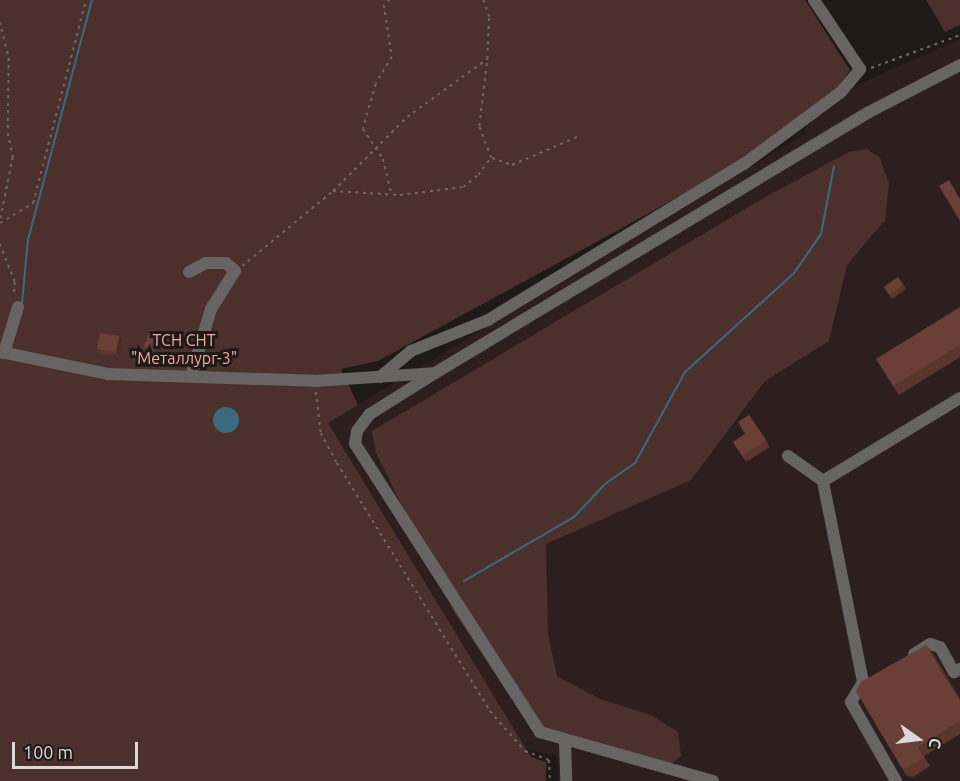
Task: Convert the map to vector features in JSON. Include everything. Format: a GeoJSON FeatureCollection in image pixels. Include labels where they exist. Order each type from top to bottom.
{"type":"FeatureCollection","features":[{"type":"Feature","properties":{"kind":"street"},"geometry":{"type":"LineString","coordinates":[[380,377],[411,351],[488,320],[744,164],[841,92],[860,69],[814,0]]}},
{"type":"Feature","properties":{"kind":"street"},"geometry":{"type":"LineString","coordinates":[[713,781],[565,743],[540,732],[355,444],[370,414],[869,112],[960,65]]}},
{"type":"Feature","properties":{"kind":"street"},"geometry":{"type":"LineString","coordinates":[[189,272],[206,263],[226,263],[235,271],[211,309],[191,376]]}},
{"type":"Feature","properties":{"kind":"street"},"geometry":{"type":"LineString","coordinates":[[18,307],[2,352],[108,374],[315,381],[435,374]]}},
{"type":"Feature","properties":{"kind":"street"},"geometry":{"type":"LineString","coordinates":[[823,481],[960,398]]}},
{"type":"Feature","properties":{"kind":"street"},"geometry":{"type":"LineString","coordinates":[[788,456],[823,481],[867,679],[851,702],[896,781]]}},
{"type":"Feature","properties":{"kind":"street"},"geometry":{"type":"LineString","coordinates":[[901,660],[930,644],[940,647],[954,672],[960,669]]}},
{"type":"Feature","properties":{"kind":"street"},"geometry":{"type":"LineString","coordinates":[[565,743],[566,781]]}},
{"type":"Feature","properties":{"kind":"path"},"geometry":{"type":"LineString","coordinates":[[0,223],[33,203],[86,0]]}},
{"type":"Feature","properties":{"kind":"path"},"geometry":{"type":"LineString","coordinates":[[390,0],[384,5],[393,57],[376,84],[363,129],[375,147],[392,195]]}},
{"type":"Feature","properties":{"kind":"path"},"geometry":{"type":"LineString","coordinates":[[483,0],[489,17],[487,59],[479,126],[491,158]]}},
{"type":"Feature","properties":{"kind":"path"},"geometry":{"type":"LineString","coordinates":[[0,22],[9,58],[8,133],[13,157],[0,223]]}},
{"type":"Feature","properties":{"kind":"path"},"geometry":{"type":"LineString","coordinates":[[860,69],[960,35]]}},
{"type":"Feature","properties":{"kind":"path"},"geometry":{"type":"LineString","coordinates":[[235,271],[333,191],[375,147],[447,85],[468,76],[487,59]]}},
{"type":"Feature","properties":{"kind":"path"},"geometry":{"type":"LineString","coordinates":[[491,158],[512,165],[577,137]]}},
{"type":"Feature","properties":{"kind":"path"},"geometry":{"type":"LineString","coordinates":[[333,191],[392,195],[464,187],[491,158]]}},
{"type":"Feature","properties":{"kind":"path"},"geometry":{"type":"LineString","coordinates":[[0,244],[18,307]]}},
{"type":"Feature","properties":{"kind":"path"},"geometry":{"type":"LineString","coordinates":[[315,381],[321,433],[337,463],[490,711],[525,751],[549,760],[550,781]]}},
{"type":"Feature","properties":{"kind":"shaded area"},"geometry":{"type":"Polygon","coordinates":[[[960,39],[960,781],[558,781],[557,756],[526,749],[328,423],[805,134],[806,125],[859,84],[960,39]]]}},
{"type":"Feature","properties":{"kind":"green space","name":"ТСН СНТ \"Металлург-3\""},"geometry":{"type":"Polygon","coordinates":[[[0,0],[805,0],[850,70],[834,93],[729,168],[624,227],[378,361],[341,369],[358,405],[328,423],[531,757],[546,762],[546,781],[0,781],[0,0]]]}},
{"type":"Feature","properties":{"kind":"green space"},"geometry":{"type":"Polygon","coordinates":[[[926,0],[960,0],[960,25],[945,32],[926,0]]]}},
{"type":"Feature","properties":{"kind":"green space"},"geometry":{"type":"Polygon","coordinates":[[[867,149],[880,158],[889,184],[885,220],[847,265],[829,341],[765,381],[691,480],[546,544],[548,635],[557,676],[600,699],[651,715],[678,732],[681,756],[667,767],[531,728],[454,612],[376,453],[372,431],[767,196],[849,152],[867,149]]]}},
{"type":"Feature","properties":{"kind":"water"},"geometry":{"type":"Polygon","coordinates":[[[226,407],[236,410],[239,420],[236,430],[226,433],[216,430],[213,420],[216,410],[226,407]]]}},
{"type":"Feature","properties":{"kind":"building"},"geometry":{"type":"Polygon","coordinates":[[[949,180],[960,199],[960,221],[939,186],[949,180]]]}},
{"type":"Feature","properties":{"kind":"building"},"geometry":{"type":"Polygon","coordinates":[[[898,277],[903,285],[889,295],[884,287],[898,277]]]}},
{"type":"Feature","properties":{"kind":"building"},"geometry":{"type":"Polygon","coordinates":[[[960,307],[960,345],[893,386],[876,359],[960,307]]]}},
{"type":"Feature","properties":{"kind":"building"},"geometry":{"type":"Polygon","coordinates":[[[150,330],[159,331],[153,346],[143,348],[150,330]]]}},
{"type":"Feature","properties":{"kind":"building"},"geometry":{"type":"Polygon","coordinates":[[[100,333],[119,336],[116,352],[97,349],[100,333]]]}},
{"type":"Feature","properties":{"kind":"building"},"geometry":{"type":"Polygon","coordinates":[[[749,415],[766,440],[742,456],[733,442],[745,434],[738,422],[749,415]]]}},
{"type":"Feature","properties":{"kind":"building"},"geometry":{"type":"Polygon","coordinates":[[[926,645],[960,701],[960,721],[918,747],[924,758],[907,768],[901,767],[856,691],[861,682],[926,645]]]}},
{"type":"Feature","properties":{"kind":"waterway"},"geometry":{"type":"LineString","coordinates":[[22,303],[28,240],[92,0]]}},
{"type":"Feature","properties":{"kind":"waterway"},"geometry":{"type":"LineString","coordinates":[[464,581],[574,517],[605,484],[635,463],[685,372],[794,273],[821,234],[834,166]]}}]}
